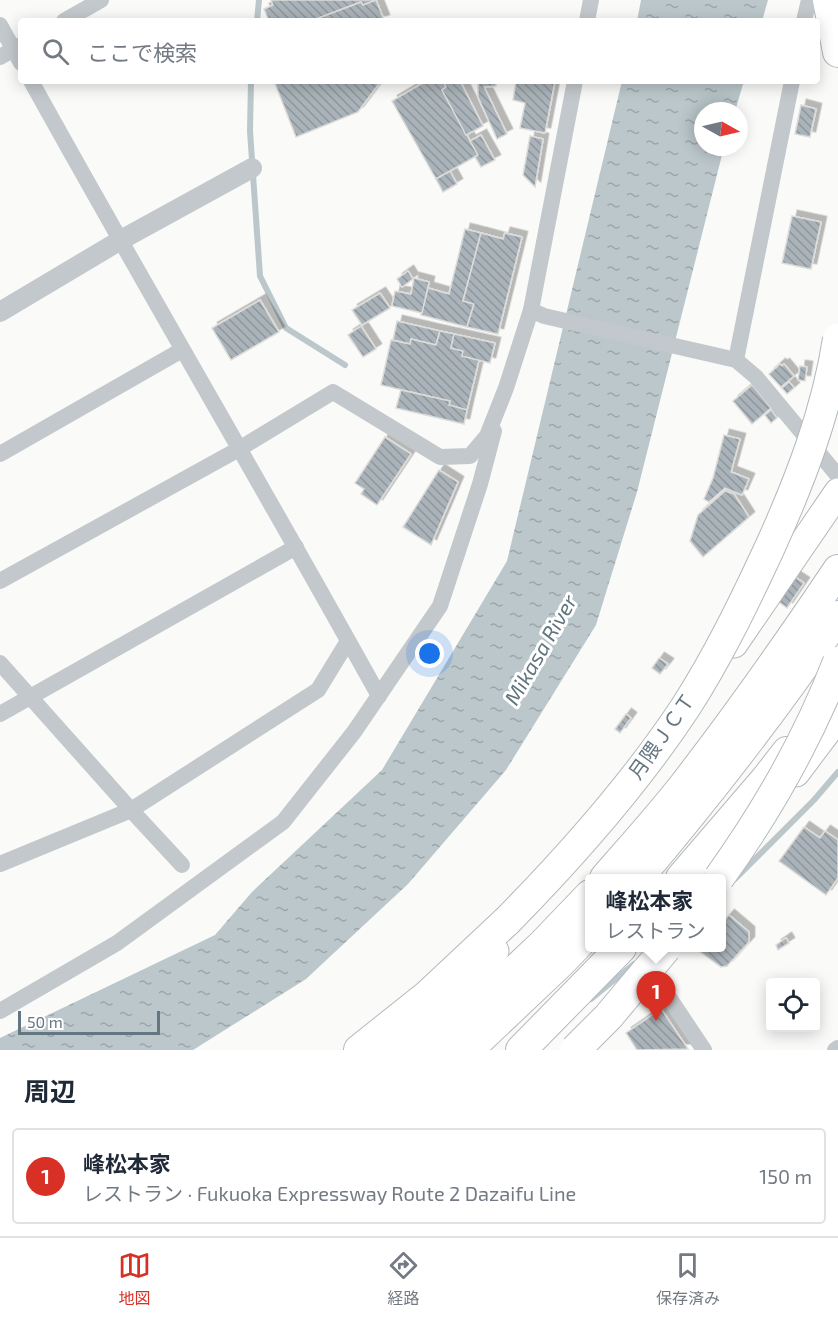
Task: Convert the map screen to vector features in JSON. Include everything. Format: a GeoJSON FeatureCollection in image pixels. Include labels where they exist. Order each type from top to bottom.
{"type":"FeatureCollection","features":[{"type":"Feature","properties":{"kind":"highway"},"geometry":{"type":"LineString","coordinates":[[828,0],[838,52]]}},
{"type":"Feature","properties":{"kind":"highway","name":"月隈ＪＣＴ"},"geometry":{"type":"LineString","coordinates":[[359,1050],[428,996],[553,874],[648,759],[685,706],[743,605],[788,507],[819,422],[838,339]]}},
{"type":"Feature","properties":{"kind":"highway"},"geometry":{"type":"LineString","coordinates":[[406,1047],[512,935],[645,777],[838,492]]}},
{"type":"Feature","properties":{"kind":"highway"},"geometry":{"type":"LineString","coordinates":[[642,874],[703,802],[768,694],[838,570]]}},
{"type":"Feature","properties":{"kind":"highway"},"geometry":{"type":"LineString","coordinates":[[609,874],[683,786],[838,616]]}},
{"type":"Feature","properties":{"kind":"highway"},"geometry":{"type":"LineString","coordinates":[[721,874],[774,795],[803,740],[838,662]]}},
{"type":"Feature","properties":{"kind":"highway"},"geometry":{"type":"LineString","coordinates":[[685,874],[766,779],[838,685]]}},
{"type":"Feature","properties":{"kind":"highway"},"geometry":{"type":"LineString","coordinates":[[722,874],[838,717]]}},
{"type":"Feature","properties":{"kind":"highway"},"geometry":{"type":"LineString","coordinates":[[406,1047],[543,944],[585,900]]}},
{"type":"Feature","properties":{"kind":"highway"},"geometry":{"type":"LineString","coordinates":[[468,1050],[561,963],[585,937]]}},
{"type":"Feature","properties":{"kind":"highway"},"geometry":{"type":"LineString","coordinates":[[521,1050],[617,952]]}},
{"type":"Feature","properties":{"kind":"highway"},"geometry":{"type":"LineString","coordinates":[[567,1050],[606,1018],[661,955]]}},
{"type":"Feature","properties":{"kind":"highway"},"geometry":{"type":"LineString","coordinates":[[575,1050],[608,1017],[661,955]]}},
{"type":"Feature","properties":{"kind":"street"},"geometry":{"type":"LineString","coordinates":[[69,18],[101,0]]}},
{"type":"Feature","properties":{"kind":"street"},"geometry":{"type":"LineString","coordinates":[[588,18],[591,0]]}},
{"type":"Feature","properties":{"kind":"street"},"geometry":{"type":"LineString","coordinates":[[805,18],[809,0]]}},
{"type":"Feature","properties":{"kind":"street"},"geometry":{"type":"LineString","coordinates":[[0,24],[14,53]]}},
{"type":"Feature","properties":{"kind":"street"},"geometry":{"type":"LineString","coordinates":[[33,84],[119,241],[296,547],[379,696]]}},
{"type":"Feature","properties":{"kind":"street"},"geometry":{"type":"LineString","coordinates":[[0,581],[239,449],[333,392],[440,457],[470,456],[487,436],[537,313],[575,84]]}},
{"type":"Feature","properties":{"kind":"street"},"geometry":{"type":"LineString","coordinates":[[736,360],[791,84]]}},
{"type":"Feature","properties":{"kind":"street"},"geometry":{"type":"LineString","coordinates":[[0,312],[119,241],[252,168]]}},
{"type":"Feature","properties":{"kind":"street"},"geometry":{"type":"LineString","coordinates":[[537,313],[736,360],[756,377],[838,476]]}},
{"type":"Feature","properties":{"kind":"street"},"geometry":{"type":"LineString","coordinates":[[0,454],[182,350]]}},
{"type":"Feature","properties":{"kind":"street"},"geometry":{"type":"LineString","coordinates":[[0,1011],[117,943],[283,822],[354,732],[440,606],[480,484],[506,388]]}},
{"type":"Feature","properties":{"kind":"street"},"geometry":{"type":"LineString","coordinates":[[0,714],[296,547]]}},
{"type":"Feature","properties":{"kind":"street"},"geometry":{"type":"LineString","coordinates":[[0,864],[130,810],[318,690],[348,641]]}},
{"type":"Feature","properties":{"kind":"street"},"geometry":{"type":"LineString","coordinates":[[0,663],[130,810],[182,865]]}},
{"type":"Feature","properties":{"kind":"street"},"geometry":{"type":"LineString","coordinates":[[661,955],[704,1050]]}},
{"type":"Feature","properties":{"kind":"water"},"geometry":{"type":"Polygon","coordinates":[[[641,0],[768,0],[763,18],[638,18],[641,0]]]}},
{"type":"Feature","properties":{"kind":"water","name":"Mikasa River"},"geometry":{"type":"Polygon","coordinates":[[[621,84],[743,84],[738,102],[694,102],[694,156],[722,156],[637,492],[596,625],[506,770],[408,884],[306,979],[193,1050],[0,1050],[0,1038],[215,935],[252,892],[382,770],[507,561],[621,84]]]}},
{"type":"Feature","properties":{"kind":"building"},"geometry":{"type":"Polygon","coordinates":[[[271,0],[377,0],[363,5],[361,2],[319,18],[268,18],[264,9],[273,5],[271,0]]]}},
{"type":"Feature","properties":{"kind":"building"},"geometry":{"type":"Polygon","coordinates":[[[376,0],[383,18],[319,18],[361,2],[363,5],[376,0]]]}},
{"type":"Feature","properties":{"kind":"building"},"geometry":{"type":"Polygon","coordinates":[[[275,84],[379,84],[358,112],[296,137],[275,84]]]}},
{"type":"Feature","properties":{"kind":"building"},"geometry":{"type":"Polygon","coordinates":[[[421,84],[444,84],[446,87],[442,90],[478,155],[436,179],[392,101],[421,84]]]}},
{"type":"Feature","properties":{"kind":"building"},"geometry":{"type":"Polygon","coordinates":[[[444,84],[462,84],[483,126],[466,135],[442,90],[446,87],[444,84]]]}},
{"type":"Feature","properties":{"kind":"building"},"geometry":{"type":"Polygon","coordinates":[[[478,84],[496,84],[496,86],[484,87],[507,134],[497,139],[478,97],[478,84]]]}},
{"type":"Feature","properties":{"kind":"building"},"geometry":{"type":"Polygon","coordinates":[[[516,84],[554,84],[545,133],[520,128],[525,103],[513,100],[516,84]]]}},
{"type":"Feature","properties":{"kind":"building"},"geometry":{"type":"Polygon","coordinates":[[[801,105],[816,109],[810,137],[795,134],[801,105]]]}},
{"type":"Feature","properties":{"kind":"building"},"geometry":{"type":"Polygon","coordinates":[[[481,135],[495,160],[481,167],[475,157],[478,155],[470,141],[481,135]]]}},
{"type":"Feature","properties":{"kind":"building"},"geometry":{"type":"Polygon","coordinates":[[[530,136],[543,139],[535,187],[523,175],[530,136]]]}},
{"type":"Feature","properties":{"kind":"building"},"geometry":{"type":"Polygon","coordinates":[[[450,171],[457,184],[443,192],[436,179],[450,171]]]}},
{"type":"Feature","properties":{"kind":"building"},"geometry":{"type":"Polygon","coordinates":[[[792,216],[821,222],[811,269],[782,263],[792,216]]]}},
{"type":"Feature","properties":{"kind":"building"},"geometry":{"type":"Polygon","coordinates":[[[465,229],[481,233],[463,301],[474,304],[467,327],[421,315],[428,288],[449,294],[465,229]]]}},
{"type":"Feature","properties":{"kind":"building"},"geometry":{"type":"Polygon","coordinates":[[[481,233],[503,239],[505,233],[522,237],[498,334],[467,327],[474,304],[463,301],[481,233]]]}},
{"type":"Feature","properties":{"kind":"building"},"geometry":{"type":"Polygon","coordinates":[[[408,271],[413,279],[402,287],[397,279],[408,271]]]}},
{"type":"Feature","properties":{"kind":"building"},"geometry":{"type":"Polygon","coordinates":[[[414,278],[429,282],[422,313],[392,306],[395,291],[411,294],[414,278]]]}},
{"type":"Feature","properties":{"kind":"building"},"geometry":{"type":"Polygon","coordinates":[[[380,293],[390,308],[362,325],[352,310],[380,293]]]}},
{"type":"Feature","properties":{"kind":"building"},"geometry":{"type":"Polygon","coordinates":[[[260,300],[279,332],[231,360],[212,328],[260,300]]]}},
{"type":"Feature","properties":{"kind":"building"},"geometry":{"type":"Polygon","coordinates":[[[397,321],[440,331],[436,345],[411,339],[410,344],[393,340],[397,321]]]}},
{"type":"Feature","properties":{"kind":"building"},"geometry":{"type":"Polygon","coordinates":[[[361,326],[376,349],[363,357],[348,335],[361,326]]]}},
{"type":"Feature","properties":{"kind":"building"},"geometry":{"type":"Polygon","coordinates":[[[440,331],[454,334],[451,348],[463,351],[462,356],[479,360],[467,410],[449,405],[450,401],[381,385],[391,340],[410,344],[411,339],[436,345],[440,331]]]}},
{"type":"Feature","properties":{"kind":"building"},"geometry":{"type":"Polygon","coordinates":[[[454,334],[495,343],[490,363],[462,356],[463,351],[451,348],[454,334]]]}},
{"type":"Feature","properties":{"kind":"building"},"geometry":{"type":"Polygon","coordinates":[[[780,364],[782,366],[784,364],[794,376],[781,387],[769,374],[780,364]]]}},
{"type":"Feature","properties":{"kind":"building"},"geometry":{"type":"Polygon","coordinates":[[[800,366],[807,367],[805,381],[798,380],[800,366]]]}},
{"type":"Feature","properties":{"kind":"building"},"geometry":{"type":"Polygon","coordinates":[[[789,382],[794,388],[787,394],[782,388],[789,382]]]}},
{"type":"Feature","properties":{"kind":"building"},"geometry":{"type":"Polygon","coordinates":[[[752,385],[771,408],[752,424],[733,401],[752,385]]]}},
{"type":"Feature","properties":{"kind":"building"},"geometry":{"type":"Polygon","coordinates":[[[401,390],[450,401],[449,405],[467,410],[464,424],[396,408],[401,390]]]}},
{"type":"Feature","properties":{"kind":"building"},"geometry":{"type":"Polygon","coordinates":[[[771,410],[777,418],[771,423],[765,415],[771,410]]]}},
{"type":"Feature","properties":{"kind":"building"},"geometry":{"type":"Polygon","coordinates":[[[724,435],[740,439],[731,472],[749,479],[742,495],[725,488],[709,502],[704,499],[713,478],[724,435]]]}},
{"type":"Feature","properties":{"kind":"building"},"geometry":{"type":"Polygon","coordinates":[[[385,437],[411,454],[377,505],[361,494],[364,489],[355,483],[385,437]]]}},
{"type":"Feature","properties":{"kind":"building"},"geometry":{"type":"Polygon","coordinates":[[[439,470],[458,482],[431,545],[403,527],[439,470]]]}},
{"type":"Feature","properties":{"kind":"building"},"geometry":{"type":"Polygon","coordinates":[[[725,491],[734,494],[749,517],[703,557],[690,541],[698,515],[725,491]]]}},
{"type":"Feature","properties":{"kind":"building"},"geometry":{"type":"Polygon","coordinates":[[[795,577],[804,583],[787,608],[779,602],[795,577]]]}},
{"type":"Feature","properties":{"kind":"building"},"geometry":{"type":"Polygon","coordinates":[[[659,658],[668,664],[660,674],[652,668],[659,658]]]}},
{"type":"Feature","properties":{"kind":"building"},"geometry":{"type":"Polygon","coordinates":[[[626,714],[631,718],[620,733],[615,729],[626,714]]]}},
{"type":"Feature","properties":{"kind":"building"},"geometry":{"type":"Polygon","coordinates":[[[804,827],[820,838],[825,831],[838,840],[838,878],[826,895],[779,861],[804,827]]]}},
{"type":"Feature","properties":{"kind":"building"},"geometry":{"type":"Polygon","coordinates":[[[729,915],[749,932],[749,942],[727,966],[721,967],[700,952],[726,952],[726,918],[729,915]]]}},
{"type":"Feature","properties":{"kind":"building"},"geometry":{"type":"Polygon","coordinates":[[[786,938],[789,943],[778,950],[776,945],[786,938]]]}},
{"type":"Feature","properties":{"kind":"building"},"geometry":{"type":"Polygon","coordinates":[[[661,1009],[688,1049],[637,1050],[626,1033],[661,1009]]]}},
{"type":"Feature","properties":{"kind":"waterway"},"geometry":{"type":"LineString","coordinates":[[257,18],[259,0]]}},
{"type":"Feature","properties":{"kind":"waterway"},"geometry":{"type":"LineString","coordinates":[[251,84],[250,131],[260,276],[286,328],[345,365]]}},
{"type":"Feature","properties":{"kind":"waterway"},"geometry":{"type":"LineString","coordinates":[[735,879],[814,800],[838,772]]}},
{"type":"Feature","properties":{"kind":"waterway"},"geometry":{"type":"LineString","coordinates":[[591,999],[634,964]]}},
{"type":"Feature","properties":{"kind":"place","name":"峰松本家"},"geometry":{"type":"Point","coordinates":[656,1021]}}]}
